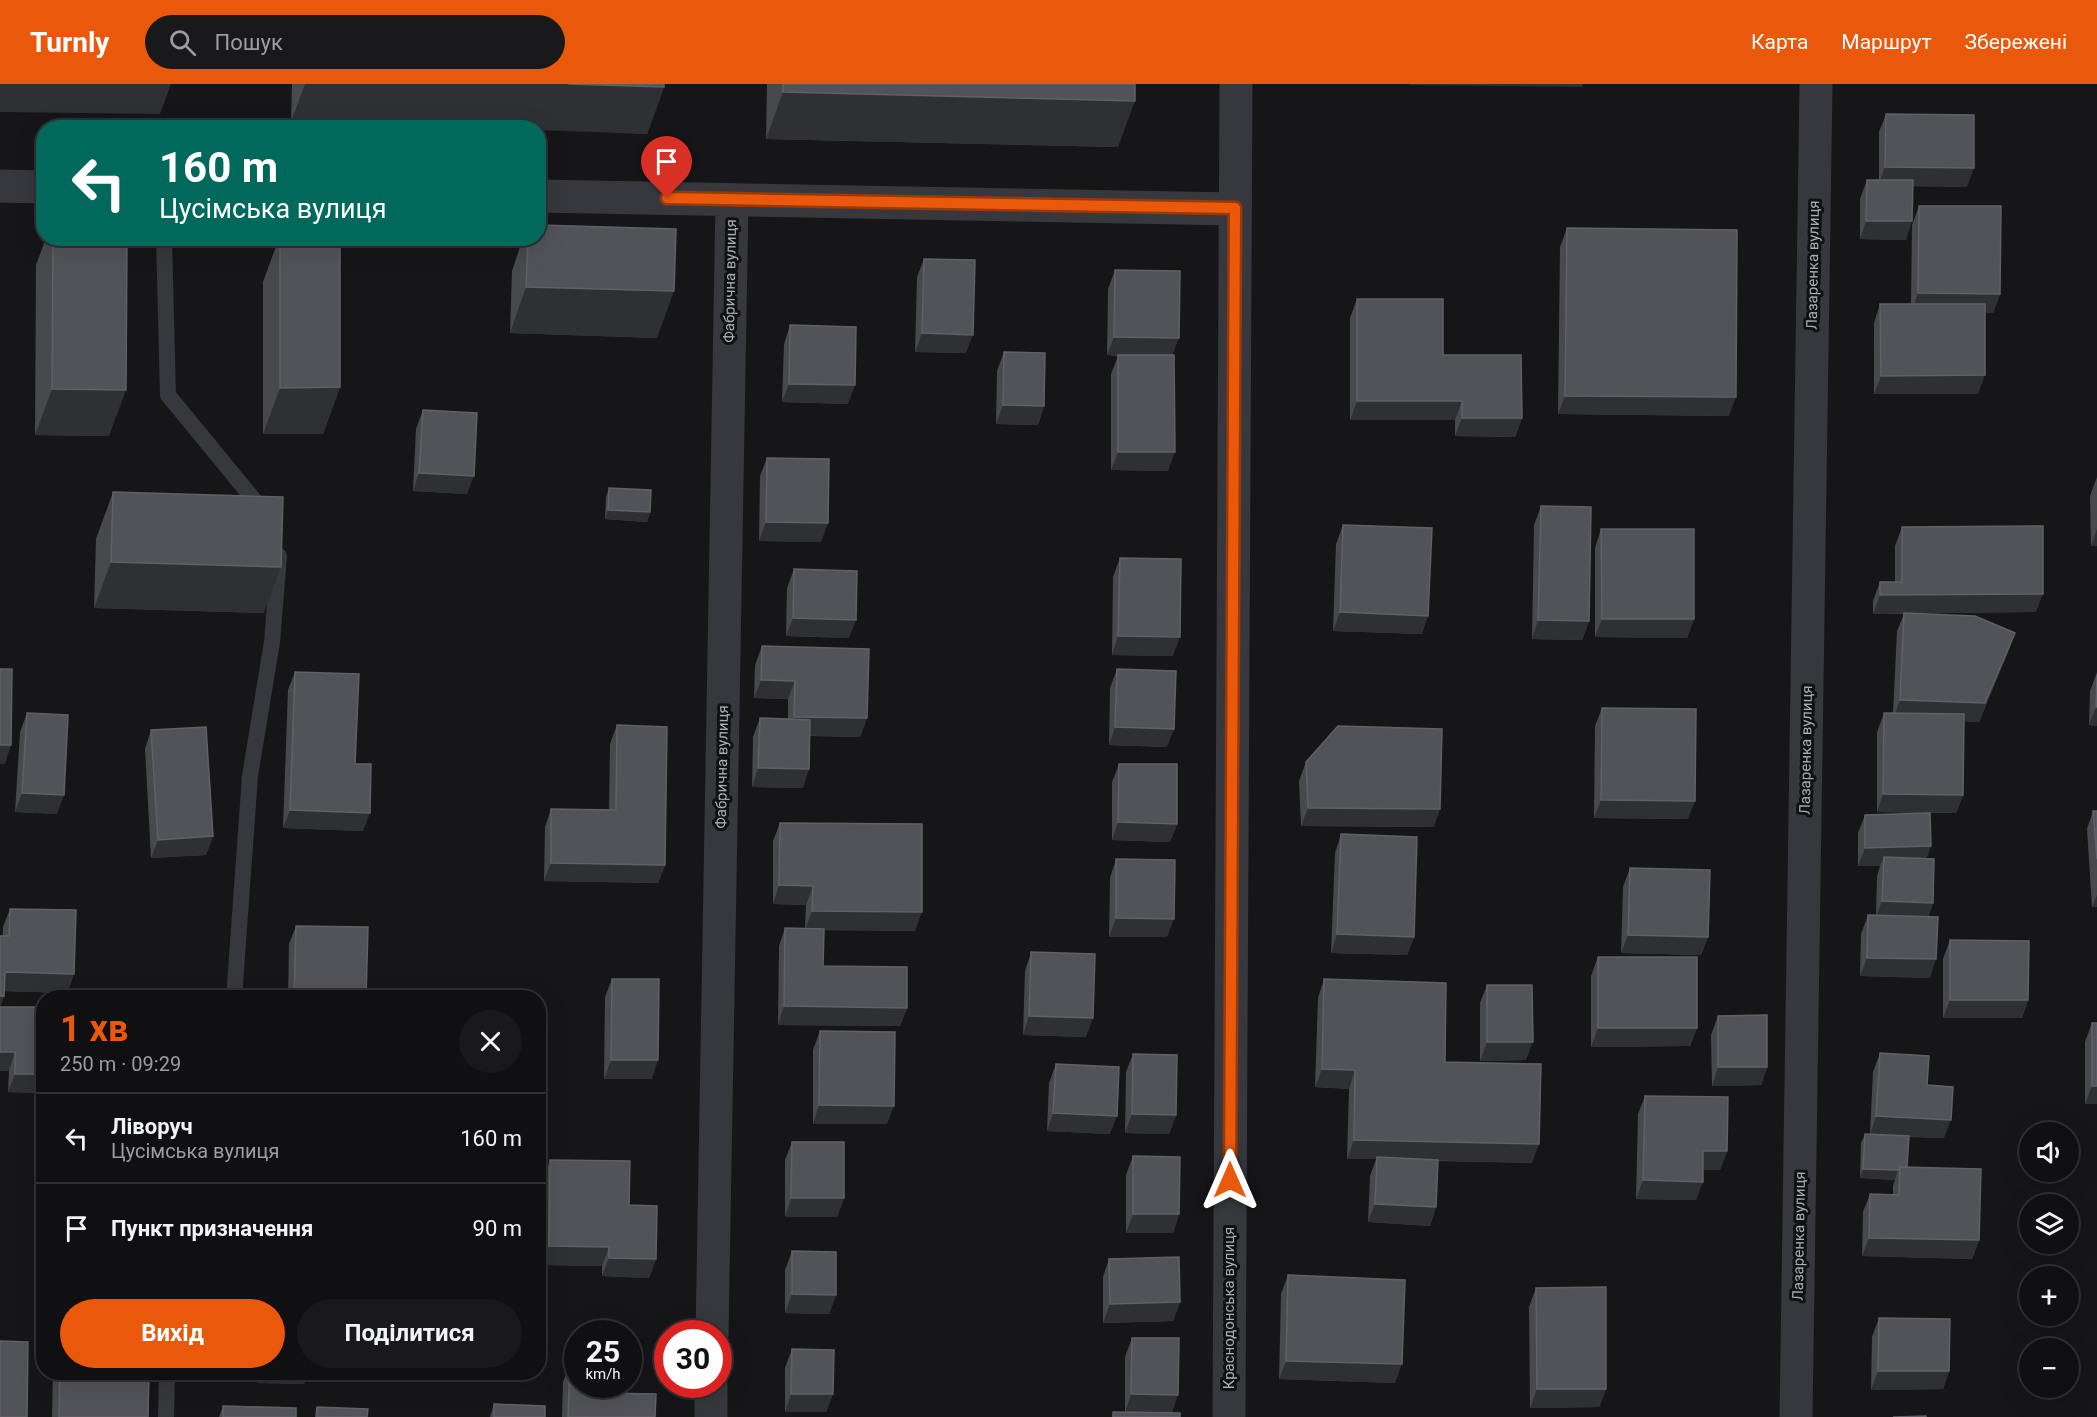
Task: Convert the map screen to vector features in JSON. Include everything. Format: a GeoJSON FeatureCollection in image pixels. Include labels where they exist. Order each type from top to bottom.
{"type":"FeatureCollection","features":[{"type":"Feature","properties":{"kind":"street","name":"Краснодонська вулиця"},"geometry":{"type":"LineString","coordinates":[[1229,1417],[1236,84]]}},
{"type":"Feature","properties":{"kind":"street","name":"Лазаренка вулиця"},"geometry":{"type":"LineString","coordinates":[[1796,1417],[1816,84]]}},
{"type":"Feature","properties":{"kind":"street"},"geometry":{"type":"LineString","coordinates":[[0,186],[36,187]]}},
{"type":"Feature","properties":{"kind":"street"},"geometry":{"type":"LineString","coordinates":[[546,196],[1235,208]]}},
{"type":"Feature","properties":{"kind":"street","name":"Фабрична вулиця"},"geometry":{"type":"LineString","coordinates":[[712,1320],[732,200]]}},
{"type":"Feature","properties":{"kind":"street"},"geometry":{"type":"LineString","coordinates":[[711,1398],[711,1417]]}},
{"type":"Feature","properties":{"kind":"lane"},"geometry":{"type":"LineString","coordinates":[[164,246],[168,395],[273,523]]}},
{"type":"Feature","properties":{"kind":"lane"},"geometry":{"type":"LineString","coordinates":[[235,990],[250,776],[272,642],[280,543]]}},
{"type":"Feature","properties":{"kind":"lane"},"geometry":{"type":"LineString","coordinates":[[166,1417],[167,1380]]}},
{"type":"Feature","properties":{"kind":"building"},"geometry":{"type":"Polygon","coordinates":[[[568,84],[664,84],[664,87],[568,84]]]}},
{"type":"Feature","properties":{"kind":"building"},"geometry":{"type":"Polygon","coordinates":[[[783,84],[1135,84],[1135,101],[783,92],[783,84]]]}},
{"type":"Feature","properties":{"kind":"building"},"geometry":{"type":"Polygon","coordinates":[[[1886,114],[1974,115],[1974,168],[1885,167],[1886,114]]]}},
{"type":"Feature","properties":{"kind":"building"},"geometry":{"type":"Polygon","coordinates":[[[1867,180],[1913,180],[1912,221],[1866,221],[1867,180]]]}},
{"type":"Feature","properties":{"kind":"building"},"geometry":{"type":"Polygon","coordinates":[[[1919,206],[2001,206],[2000,294],[1918,293],[1919,206]]]}},
{"type":"Feature","properties":{"kind":"building"},"geometry":{"type":"Polygon","coordinates":[[[546,225],[676,229],[674,291],[526,287],[528,246],[546,246],[546,225]]]}},
{"type":"Feature","properties":{"kind":"building"},"geometry":{"type":"Polygon","coordinates":[[[1567,228],[1737,230],[1736,397],[1565,396],[1567,228]]]}},
{"type":"Feature","properties":{"kind":"building"},"geometry":{"type":"Polygon","coordinates":[[[53,246],[127,246],[126,390],[52,389],[53,246]]]}},
{"type":"Feature","properties":{"kind":"building"},"geometry":{"type":"Polygon","coordinates":[[[280,246],[340,246],[340,387],[280,388],[280,246]]]}},
{"type":"Feature","properties":{"kind":"building"},"geometry":{"type":"Polygon","coordinates":[[[924,259],[975,260],[973,335],[922,333],[924,259]]]}},
{"type":"Feature","properties":{"kind":"building"},"geometry":{"type":"Polygon","coordinates":[[[1115,270],[1180,271],[1179,338],[1114,337],[1115,270]]]}},
{"type":"Feature","properties":{"kind":"building"},"geometry":{"type":"Polygon","coordinates":[[[1357,299],[1443,299],[1443,355],[1521,355],[1522,418],[1462,418],[1462,401],[1357,401],[1357,299]]]}},
{"type":"Feature","properties":{"kind":"building"},"geometry":{"type":"Polygon","coordinates":[[[1880,304],[1985,304],[1985,375],[1881,376],[1880,304]]]}},
{"type":"Feature","properties":{"kind":"building"},"geometry":{"type":"Polygon","coordinates":[[[790,325],[856,327],[855,385],[789,384],[790,325]]]}},
{"type":"Feature","properties":{"kind":"building"},"geometry":{"type":"Polygon","coordinates":[[[1004,352],[1045,353],[1044,406],[1003,405],[1004,352]]]}},
{"type":"Feature","properties":{"kind":"building"},"geometry":{"type":"Polygon","coordinates":[[[1118,355],[1174,355],[1175,452],[1118,452],[1118,355]]]}},
{"type":"Feature","properties":{"kind":"building"},"geometry":{"type":"Polygon","coordinates":[[[423,410],[477,413],[474,476],[419,473],[423,410]]]}},
{"type":"Feature","properties":{"kind":"building"},"geometry":{"type":"Polygon","coordinates":[[[767,458],[829,459],[828,523],[766,522],[767,458]]]}},
{"type":"Feature","properties":{"kind":"building"},"geometry":{"type":"Polygon","coordinates":[[[609,488],[651,490],[650,512],[608,510],[609,488]]]}},
{"type":"Feature","properties":{"kind":"building"},"geometry":{"type":"Polygon","coordinates":[[[113,492],[283,497],[281,567],[111,562],[113,492]]]}},
{"type":"Feature","properties":{"kind":"building"},"geometry":{"type":"Polygon","coordinates":[[[1541,506],[1591,507],[1589,621],[1538,620],[1541,506]]]}},
{"type":"Feature","properties":{"kind":"building"},"geometry":{"type":"Polygon","coordinates":[[[1343,525],[1432,528],[1428,616],[1340,612],[1343,525]]]}},
{"type":"Feature","properties":{"kind":"building"},"geometry":{"type":"Polygon","coordinates":[[[2043,526],[2043,594],[1880,595],[1880,582],[1902,582],[1902,527],[2043,526]]]}},
{"type":"Feature","properties":{"kind":"building"},"geometry":{"type":"Polygon","coordinates":[[[1601,529],[1694,529],[1694,619],[1602,619],[1601,529]]]}},
{"type":"Feature","properties":{"kind":"building"},"geometry":{"type":"Polygon","coordinates":[[[1120,558],[1181,559],[1180,637],[1118,636],[1120,558]]]}},
{"type":"Feature","properties":{"kind":"building"},"geometry":{"type":"Polygon","coordinates":[[[794,569],[857,571],[856,620],[793,618],[794,569]]]}},
{"type":"Feature","properties":{"kind":"building"},"geometry":{"type":"Polygon","coordinates":[[[1904,613],[1975,616],[2015,633],[1985,703],[1900,700],[1904,613]]]}},
{"type":"Feature","properties":{"kind":"building"},"geometry":{"type":"Polygon","coordinates":[[[762,646],[869,649],[867,718],[794,717],[795,681],[761,680],[762,646]]]}},
{"type":"Feature","properties":{"kind":"building"},"geometry":{"type":"Polygon","coordinates":[[[0,669],[12,669],[11,745],[0,745],[0,669]]]}},
{"type":"Feature","properties":{"kind":"building"},"geometry":{"type":"Polygon","coordinates":[[[1117,669],[1176,671],[1174,729],[1115,727],[1117,669]]]}},
{"type":"Feature","properties":{"kind":"building"},"geometry":{"type":"Polygon","coordinates":[[[295,672],[359,674],[355,764],[371,764],[370,813],[290,810],[295,672]]]}},
{"type":"Feature","properties":{"kind":"building"},"geometry":{"type":"Polygon","coordinates":[[[1602,708],[1696,709],[1695,801],[1601,800],[1602,708]]]}},
{"type":"Feature","properties":{"kind":"building"},"geometry":{"type":"Polygon","coordinates":[[[27,713],[68,715],[64,795],[22,793],[27,713]]]}},
{"type":"Feature","properties":{"kind":"building"},"geometry":{"type":"Polygon","coordinates":[[[1884,713],[1964,714],[1963,795],[1883,794],[1884,713]]]}},
{"type":"Feature","properties":{"kind":"building"},"geometry":{"type":"Polygon","coordinates":[[[760,718],[810,720],[809,769],[758,768],[760,718]]]}},
{"type":"Feature","properties":{"kind":"building"},"geometry":{"type":"Polygon","coordinates":[[[617,725],[667,727],[665,865],[551,863],[551,809],[616,810],[617,725]]]}},
{"type":"Feature","properties":{"kind":"building"},"geometry":{"type":"Polygon","coordinates":[[[1338,726],[1442,729],[1440,809],[1308,808],[1306,762],[1338,726]]]}},
{"type":"Feature","properties":{"kind":"building"},"geometry":{"type":"Polygon","coordinates":[[[206,727],[213,836],[158,840],[151,730],[206,727]]]}},
{"type":"Feature","properties":{"kind":"building"},"geometry":{"type":"Polygon","coordinates":[[[1119,764],[1177,764],[1177,824],[1118,822],[1119,764]]]}},
{"type":"Feature","properties":{"kind":"building"},"geometry":{"type":"Polygon","coordinates":[[[2093,811],[2097,811],[2097,859],[2093,811]]]}},
{"type":"Feature","properties":{"kind":"building"},"geometry":{"type":"Polygon","coordinates":[[[1930,813],[1931,846],[1865,848],[1865,815],[1930,813]]]}},
{"type":"Feature","properties":{"kind":"building"},"geometry":{"type":"Polygon","coordinates":[[[780,823],[922,824],[922,912],[812,911],[813,886],[779,885],[780,823]]]}},
{"type":"Feature","properties":{"kind":"building"},"geometry":{"type":"Polygon","coordinates":[[[1341,834],[1417,837],[1414,937],[1337,934],[1341,834]]]}},
{"type":"Feature","properties":{"kind":"building"},"geometry":{"type":"Polygon","coordinates":[[[1884,857],[1934,859],[1933,903],[1882,901],[1884,857]]]}},
{"type":"Feature","properties":{"kind":"building"},"geometry":{"type":"Polygon","coordinates":[[[1116,859],[1175,860],[1174,919],[1116,918],[1116,859]]]}},
{"type":"Feature","properties":{"kind":"building"},"geometry":{"type":"Polygon","coordinates":[[[1630,868],[1710,870],[1708,937],[1628,935],[1630,868]]]}},
{"type":"Feature","properties":{"kind":"building"},"geometry":{"type":"Polygon","coordinates":[[[10,909],[76,910],[74,974],[5,972],[4,996],[0,996],[0,936],[9,936],[10,909]]]}},
{"type":"Feature","properties":{"kind":"building"},"geometry":{"type":"Polygon","coordinates":[[[1868,915],[1938,917],[1936,959],[1867,958],[1868,915]]]}},
{"type":"Feature","properties":{"kind":"building"},"geometry":{"type":"Polygon","coordinates":[[[296,926],[368,927],[366,990],[294,990],[296,926]]]}},
{"type":"Feature","properties":{"kind":"building"},"geometry":{"type":"Polygon","coordinates":[[[785,928],[824,929],[823,966],[907,967],[907,1008],[784,1006],[785,928]]]}},
{"type":"Feature","properties":{"kind":"building"},"geometry":{"type":"Polygon","coordinates":[[[1950,940],[2029,941],[2028,1000],[1950,1000],[1950,940]]]}},
{"type":"Feature","properties":{"kind":"building"},"geometry":{"type":"Polygon","coordinates":[[[1031,952],[1095,954],[1093,1018],[1029,1016],[1031,952]]]}},
{"type":"Feature","properties":{"kind":"building"},"geometry":{"type":"Polygon","coordinates":[[[1598,957],[1697,957],[1697,1028],[1598,1028],[1598,957]]]}},
{"type":"Feature","properties":{"kind":"building"},"geometry":{"type":"Polygon","coordinates":[[[612,979],[659,979],[658,1060],[611,1060],[612,979]]]}},
{"type":"Feature","properties":{"kind":"building"},"geometry":{"type":"Polygon","coordinates":[[[1324,979],[1446,983],[1445,1062],[1541,1064],[1539,1144],[1354,1140],[1355,1070],[1322,1069],[1324,979]]]}},
{"type":"Feature","properties":{"kind":"building"},"geometry":{"type":"Polygon","coordinates":[[[1487,985],[1532,985],[1533,1042],[1487,1042],[1487,985]]]}},
{"type":"Feature","properties":{"kind":"building"},"geometry":{"type":"Polygon","coordinates":[[[0,1007],[36,1007],[36,1074],[15,1074],[15,1052],[0,1052],[0,1007]]]}},
{"type":"Feature","properties":{"kind":"building"},"geometry":{"type":"Polygon","coordinates":[[[1767,1015],[1767,1067],[1718,1067],[1718,1016],[1767,1015]]]}},
{"type":"Feature","properties":{"kind":"building"},"geometry":{"type":"Polygon","coordinates":[[[2092,1023],[2097,1023],[2097,1086],[2092,1086],[2092,1023]]]}},
{"type":"Feature","properties":{"kind":"building"},"geometry":{"type":"Polygon","coordinates":[[[820,1031],[895,1032],[894,1106],[819,1105],[820,1031]]]}},
{"type":"Feature","properties":{"kind":"building"},"geometry":{"type":"Polygon","coordinates":[[[1880,1053],[1929,1056],[1927,1085],[1953,1087],[1951,1120],[1876,1116],[1880,1053]]]}},
{"type":"Feature","properties":{"kind":"building"},"geometry":{"type":"Polygon","coordinates":[[[1133,1054],[1177,1055],[1176,1115],[1132,1114],[1133,1054]]]}},
{"type":"Feature","properties":{"kind":"building"},"geometry":{"type":"Polygon","coordinates":[[[1056,1064],[1119,1067],[1117,1116],[1053,1113],[1056,1064]]]}},
{"type":"Feature","properties":{"kind":"building"},"geometry":{"type":"Polygon","coordinates":[[[1645,1096],[1728,1097],[1727,1151],[1703,1151],[1703,1182],[1643,1180],[1645,1096]]]}},
{"type":"Feature","properties":{"kind":"building"},"geometry":{"type":"Polygon","coordinates":[[[1865,1134],[1909,1136],[1907,1167],[1900,1167],[1898,1170],[1863,1169],[1865,1134]]]}},
{"type":"Feature","properties":{"kind":"building"},"geometry":{"type":"Polygon","coordinates":[[[792,1142],[844,1142],[844,1198],[791,1198],[792,1142]]]}},
{"type":"Feature","properties":{"kind":"building"},"geometry":{"type":"Polygon","coordinates":[[[1133,1156],[1180,1157],[1179,1214],[1133,1214],[1133,1156]]]}},
{"type":"Feature","properties":{"kind":"building"},"geometry":{"type":"Polygon","coordinates":[[[1377,1157],[1438,1160],[1436,1207],[1375,1204],[1377,1157]]]}},
{"type":"Feature","properties":{"kind":"building"},"geometry":{"type":"Polygon","coordinates":[[[550,1160],[630,1161],[629,1205],[657,1206],[656,1259],[609,1258],[609,1247],[549,1246],[550,1160]]]}},
{"type":"Feature","properties":{"kind":"building"},"geometry":{"type":"Polygon","coordinates":[[[1900,1167],[1981,1169],[1979,1240],[1869,1238],[1870,1194],[1899,1195],[1900,1167]]]}},
{"type":"Feature","properties":{"kind":"building"},"geometry":{"type":"Polygon","coordinates":[[[792,1251],[836,1252],[836,1295],[792,1294],[792,1251]]]}},
{"type":"Feature","properties":{"kind":"building"},"geometry":{"type":"Polygon","coordinates":[[[1179,1257],[1180,1302],[1110,1304],[1109,1259],[1179,1257]]]}},
{"type":"Feature","properties":{"kind":"building"},"geometry":{"type":"Polygon","coordinates":[[[1288,1275],[1405,1280],[1402,1364],[1286,1361],[1288,1275]]]}},
{"type":"Feature","properties":{"kind":"building"},"geometry":{"type":"Polygon","coordinates":[[[1606,1287],[1606,1389],[1537,1389],[1536,1288],[1606,1287]]]}},
{"type":"Feature","properties":{"kind":"building"},"geometry":{"type":"Polygon","coordinates":[[[1879,1318],[1950,1319],[1949,1371],[1878,1371],[1879,1318]]]}},
{"type":"Feature","properties":{"kind":"building"},"geometry":{"type":"Polygon","coordinates":[[[1132,1338],[1179,1338],[1178,1395],[1131,1394],[1132,1338]]]}},
{"type":"Feature","properties":{"kind":"building"},"geometry":{"type":"Polygon","coordinates":[[[0,1341],[28,1342],[27,1417],[0,1417],[0,1341]]]}},
{"type":"Feature","properties":{"kind":"building"},"geometry":{"type":"Polygon","coordinates":[[[792,1349],[834,1350],[833,1394],[791,1394],[792,1349]]]}},
{"type":"Feature","properties":{"kind":"building"},"geometry":{"type":"Polygon","coordinates":[[[60,1380],[149,1380],[148,1417],[59,1417],[60,1380]]]}},
{"type":"Feature","properties":{"kind":"building"},"geometry":{"type":"Polygon","coordinates":[[[642,1394],[654,1394],[656,1398],[655,1417],[568,1417],[569,1398],[642,1398],[642,1394]]]}},
{"type":"Feature","properties":{"kind":"building"},"geometry":{"type":"Polygon","coordinates":[[[494,1404],[545,1406],[545,1417],[494,1417],[494,1404]]]}},
{"type":"Feature","properties":{"kind":"building"},"geometry":{"type":"Polygon","coordinates":[[[223,1406],[296,1408],[296,1417],[223,1417],[223,1406]]]}},
{"type":"Feature","properties":{"kind":"building"},"geometry":{"type":"Polygon","coordinates":[[[317,1407],[368,1409],[367,1417],[316,1417],[317,1407]]]}},
{"type":"Feature","properties":{"kind":"building"},"geometry":{"type":"Polygon","coordinates":[[[1113,1412],[1180,1413],[1180,1417],[1113,1417],[1113,1412]]]}},
{"type":"Feature","properties":{"kind":"route"},"geometry":{"type":"LineString","coordinates":[[667,198],[1235,208],[1230,1180]]}}]}
